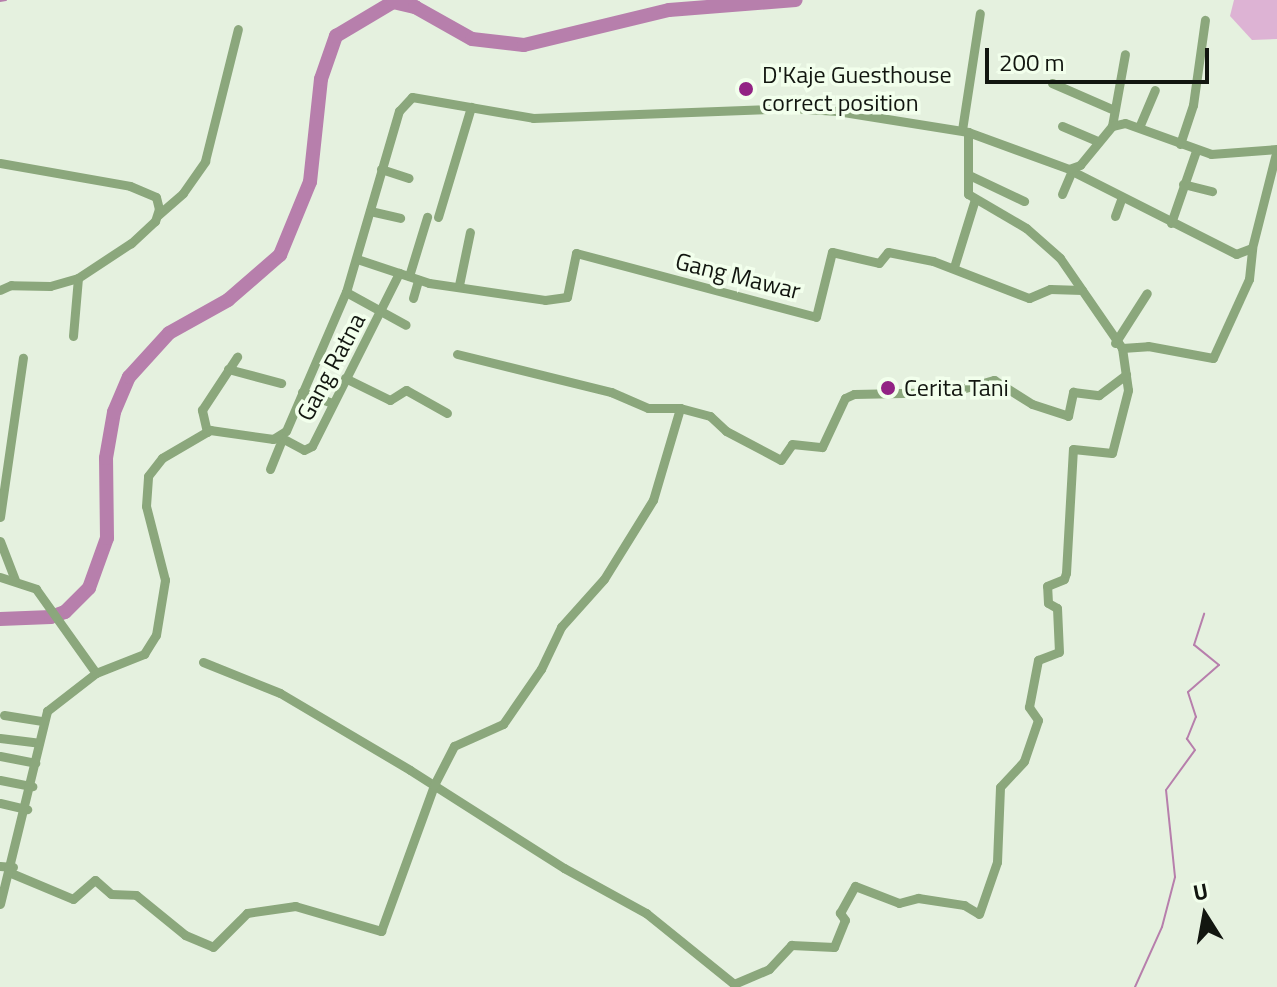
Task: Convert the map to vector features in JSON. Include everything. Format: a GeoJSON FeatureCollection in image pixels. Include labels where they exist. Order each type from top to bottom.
{"type":"FeatureCollection","features":[{"type":"Feature","properties":{"kind":"street"},"geometry":{"type":"LineString","coordinates":[[203,662],[280,693],[434,785],[564,868],[646,913],[734,984],[769,969],[791,945],[834,947],[845,920],[840,913],[855,886],[899,903],[918,898],[964,905],[979,914],[997,862],[1000,787],[1024,761],[1038,720],[1029,707],[1038,660],[1059,652],[1059,617],[1056,606],[1048,603],[1047,586],[1064,579],[1066,573],[1072,453],[1080,446],[1112,453],[1128,395],[1118,346],[1082,290],[1035,234],[975,199],[967,191],[969,175],[965,131],[980,13]]}},
{"type":"Feature","properties":{"kind":"street"},"geometry":{"type":"LineString","coordinates":[[1180,144],[1193,105],[1205,20]]}},
{"type":"Feature","properties":{"kind":"street"},"geometry":{"type":"LineString","coordinates":[[0,290],[11,285],[41,287],[78,278],[131,243],[183,193],[205,161],[238,29]]}},
{"type":"Feature","properties":{"kind":"street"},"geometry":{"type":"LineString","coordinates":[[1062,194],[1072,170],[1112,126],[1125,54]]}},
{"type":"Feature","properties":{"kind":"street"},"geometry":{"type":"LineString","coordinates":[[1052,83],[1114,110]]}},
{"type":"Feature","properties":{"kind":"street"},"geometry":{"type":"LineString","coordinates":[[1140,125],[1155,90]]}},
{"type":"Feature","properties":{"kind":"street"},"geometry":{"type":"LineString","coordinates":[[270,469],[346,292],[381,169],[405,101],[424,96],[533,118],[803,108],[965,131],[1072,170],[1236,254],[1252,248]]}},
{"type":"Feature","properties":{"kind":"street"},"geometry":{"type":"LineString","coordinates":[[438,217],[471,107]]}},
{"type":"Feature","properties":{"kind":"street"},"geometry":{"type":"LineString","coordinates":[[1112,126],[1140,125],[1196,151],[1277,149],[1252,248],[1249,279],[1212,359],[1148,346],[1118,346]]}},
{"type":"Feature","properties":{"kind":"street"},"geometry":{"type":"LineString","coordinates":[[1062,126],[1098,141]]}},
{"type":"Feature","properties":{"kind":"street"},"geometry":{"type":"LineString","coordinates":[[1171,223],[1196,151]]}},
{"type":"Feature","properties":{"kind":"street"},"geometry":{"type":"LineString","coordinates":[[0,163],[141,189],[156,197],[158,215]]}},
{"type":"Feature","properties":{"kind":"street"},"geometry":{"type":"LineString","coordinates":[[381,169],[409,178]]}},
{"type":"Feature","properties":{"kind":"street"},"geometry":{"type":"LineString","coordinates":[[969,175],[1024,201]]}},
{"type":"Feature","properties":{"kind":"street"},"geometry":{"type":"LineString","coordinates":[[1183,184],[1212,191]]}},
{"type":"Feature","properties":{"kind":"street"},"geometry":{"type":"LineString","coordinates":[[1115,216],[1122,197]]}},
{"type":"Feature","properties":{"kind":"street"},"geometry":{"type":"LineString","coordinates":[[954,267],[975,199]]}},
{"type":"Feature","properties":{"kind":"street"},"geometry":{"type":"LineString","coordinates":[[370,211],[400,218]]}},
{"type":"Feature","properties":{"kind":"street"},"geometry":{"type":"LineString","coordinates":[[413,298],[409,276],[427,217]]}},
{"type":"Feature","properties":{"kind":"street"},"geometry":{"type":"LineString","coordinates":[[459,285],[470,232]]}},
{"type":"Feature","properties":{"kind":"street","name":"Gang Mawar"},"geometry":{"type":"LineString","coordinates":[[357,259],[409,276],[545,300],[564,298],[576,253],[816,317],[832,252],[879,263],[892,252],[954,267],[1029,298],[1050,289],[1082,290]]}},
{"type":"Feature","properties":{"kind":"street","name":"Gang Ratna"},"geometry":{"type":"LineString","coordinates":[[281,438],[309,450],[330,402],[382,313],[409,276]]}},
{"type":"Feature","properties":{"kind":"street"},"geometry":{"type":"LineString","coordinates":[[73,336],[78,278]]}},
{"type":"Feature","properties":{"kind":"street"},"geometry":{"type":"LineString","coordinates":[[346,292],[406,325]]}},
{"type":"Feature","properties":{"kind":"street"},"geometry":{"type":"LineString","coordinates":[[1118,346],[1147,293]]}},
{"type":"Feature","properties":{"kind":"street"},"geometry":{"type":"LineString","coordinates":[[457,354],[611,392],[648,408],[680,408],[710,416],[726,431],[781,460],[792,444],[822,447],[849,395],[951,392],[994,380],[1032,404],[1068,416],[1073,392],[1099,395],[1126,375]]}},
{"type":"Feature","properties":{"kind":"street"},"geometry":{"type":"LineString","coordinates":[[207,432],[202,410],[237,357]]}},
{"type":"Feature","properties":{"kind":"street"},"geometry":{"type":"LineString","coordinates":[[0,517],[4,446],[23,358]]}},
{"type":"Feature","properties":{"kind":"street"},"geometry":{"type":"LineString","coordinates":[[228,369],[281,383]]}},
{"type":"Feature","properties":{"kind":"street"},"geometry":{"type":"LineString","coordinates":[[345,378],[390,400],[406,390],[447,413]]}},
{"type":"Feature","properties":{"kind":"street"},"geometry":{"type":"LineString","coordinates":[[302,392],[330,402]]}},
{"type":"Feature","properties":{"kind":"street"},"geometry":{"type":"LineString","coordinates":[[0,866],[73,899],[95,880],[111,894],[136,895],[185,935],[213,947],[247,913],[295,906],[381,931],[434,785],[455,744],[506,720],[561,627],[604,579],[653,500],[680,408]]}},
{"type":"Feature","properties":{"kind":"street"},"geometry":{"type":"LineString","coordinates":[[0,904],[27,809],[43,721],[50,707],[96,673],[141,656],[154,641],[165,580],[146,506],[147,480],[162,458],[207,432],[281,438]]}},
{"type":"Feature","properties":{"kind":"street"},"geometry":{"type":"LineString","coordinates":[[0,541],[15,580]]}},
{"type":"Feature","properties":{"kind":"street"},"geometry":{"type":"LineString","coordinates":[[0,577],[15,580],[46,598],[96,673]]}},
{"type":"Feature","properties":{"kind":"street"},"geometry":{"type":"LineString","coordinates":[[4,715],[43,721]]}},
{"type":"Feature","properties":{"kind":"street"},"geometry":{"type":"LineString","coordinates":[[0,738],[39,743]]}},
{"type":"Feature","properties":{"kind":"street"},"geometry":{"type":"LineString","coordinates":[[0,756],[35,763]]}},
{"type":"Feature","properties":{"kind":"street"},"geometry":{"type":"LineString","coordinates":[[0,780],[32,786]]}},
{"type":"Feature","properties":{"kind":"street"},"geometry":{"type":"LineString","coordinates":[[0,803],[27,809]]}},
{"type":"Feature","properties":{"kind":"shaded area"},"geometry":{"type":"Polygon","coordinates":[[[1234,0],[1277,0],[1277,39],[1252,40],[1230,16],[1234,0]]]}},
{"type":"Feature","properties":{"kind":"waterway"},"geometry":{"type":"LineString","coordinates":[[0,1],[6,0]]}},
{"type":"Feature","properties":{"kind":"waterway"},"geometry":{"type":"LineString","coordinates":[[0,619],[51,617],[65,612],[89,588],[107,538],[106,458],[114,412],[129,377],[169,333],[228,300],[280,255],[310,182],[321,79],[336,36],[393,2],[415,7],[472,39],[524,45],[669,10],[796,0]]}},
{"type":"Feature","properties":{"kind":"waterway"},"geometry":{"type":"LineString","coordinates":[[1135,987],[1162,927],[1175,877],[1166,790],[1195,750],[1187,739],[1196,717],[1188,692],[1219,665],[1194,645],[1204,614]]}},
{"type":"Feature","properties":{"kind":"place","name":"D'Kaje Guesthouse correct position"},"geometry":{"type":"Point","coordinates":[746,89]}},
{"type":"Feature","properties":{"kind":"place","name":"Cerita Tani"},"geometry":{"type":"Point","coordinates":[888,388]}}]}
